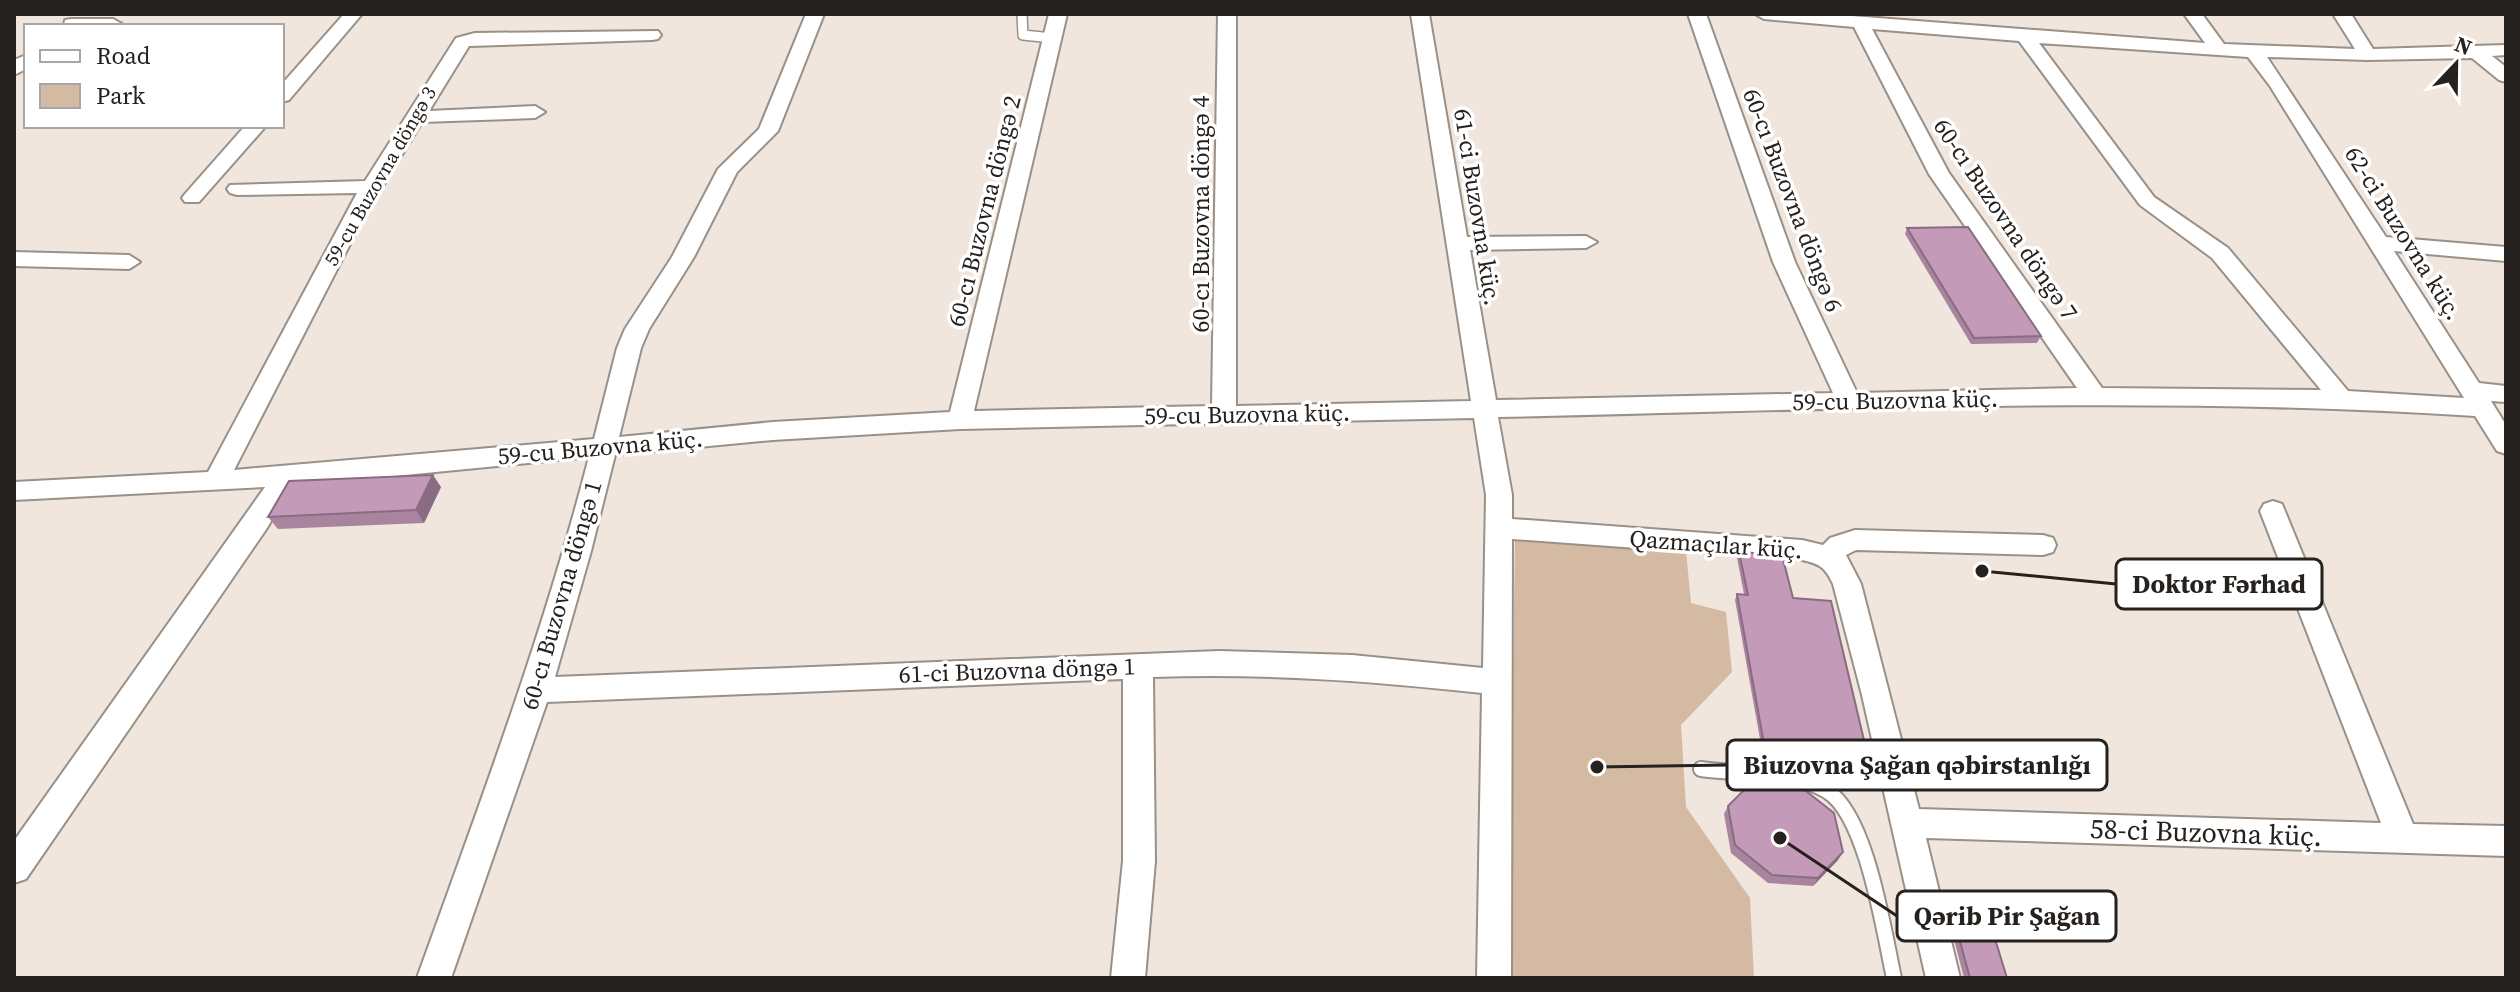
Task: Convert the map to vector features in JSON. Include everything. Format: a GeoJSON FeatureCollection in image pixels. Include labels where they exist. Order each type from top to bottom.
{"type":"FeatureCollection","features":[{"type":"Feature","properties":{"kind":"street"},"geometry":{"type":"LineString","coordinates":[[284,94],[353,14]]}},
{"type":"Feature","properties":{"kind":"street","name":"60-cı Buzovna döngə 1"},"geometry":{"type":"LineString","coordinates":[[434,978],[536,690],[578,551],[601,448],[629,348],[637,329],[683,257],[728,169],[768,131],[815,14]]}},
{"type":"Feature","properties":{"kind":"street","name":"60-cı Buzovna döngə 2"},"geometry":{"type":"LineString","coordinates":[[960,420],[1058,14]]}},
{"type":"Feature","properties":{"kind":"street","name":"60-cı Buzovna döngə 4"},"geometry":{"type":"LineString","coordinates":[[1224,414],[1227,14]]}},
{"type":"Feature","properties":{"kind":"street","name":"61-ci Buzovna küç."},"geometry":{"type":"LineString","coordinates":[[1420,14],[1499,495],[1494,978]]}},
{"type":"Feature","properties":{"kind":"street","name":"60-cı Buzovna döngə 6"},"geometry":{"type":"LineString","coordinates":[[1697,14],[1784,262],[1849,401]]}},
{"type":"Feature","properties":{"kind":"street"},"geometry":{"type":"LineString","coordinates":[[1764,14],[2026,38],[2254,52],[2368,55],[2506,50]]}},
{"type":"Feature","properties":{"kind":"street"},"geometry":{"type":"LineString","coordinates":[[1961,14],[1969,33]]}},
{"type":"Feature","properties":{"kind":"street"},"geometry":{"type":"LineString","coordinates":[[2193,14],[2219,50]]}},
{"type":"Feature","properties":{"kind":"street"},"geometry":{"type":"LineString","coordinates":[[2342,14],[2368,55]]}},
{"type":"Feature","properties":{"kind":"street"},"geometry":{"type":"LineString","coordinates":[[74,21],[113,24]]}},
{"type":"Feature","properties":{"kind":"street","name":"60-cı Buzovna döngə 7"},"geometry":{"type":"LineString","coordinates":[[1860,22],[1939,174],[2095,396]]}},
{"type":"Feature","properties":{"kind":"street","name":"59-cu Buzovna döngə 3"},"geometry":{"type":"LineString","coordinates":[[215,482],[372,187],[458,46],[467,39],[652,35]]}},
{"type":"Feature","properties":{"kind":"street"},"geometry":{"type":"LineString","coordinates":[[2026,38],[2147,201],[2220,253],[2341,399]]}},
{"type":"Feature","properties":{"kind":"street","name":"62-ci Buzovna küç."},"geometry":{"type":"LineString","coordinates":[[2254,52],[2278,84],[2506,445]]}},
{"type":"Feature","properties":{"kind":"street"},"geometry":{"type":"LineString","coordinates":[[2477,53],[2506,76]]}},
{"type":"Feature","properties":{"kind":"street"},"geometry":{"type":"LineString","coordinates":[[414,117],[535,112]]}},
{"type":"Feature","properties":{"kind":"street"},"geometry":{"type":"LineString","coordinates":[[192,198],[254,128]]}},
{"type":"Feature","properties":{"kind":"street"},"geometry":{"type":"LineString","coordinates":[[237,189],[372,187]]}},
{"type":"Feature","properties":{"kind":"street"},"geometry":{"type":"LineString","coordinates":[[1458,244],[1586,242]]}},
{"type":"Feature","properties":{"kind":"street"},"geometry":{"type":"LineString","coordinates":[[2379,243],[2506,254]]}},
{"type":"Feature","properties":{"kind":"street"},"geometry":{"type":"LineString","coordinates":[[14,259],[129,262]]}},
{"type":"Feature","properties":{"kind":"street","name":"59-cu Buzovna küç."},"geometry":{"type":"LineString","coordinates":[[14,491],[284,477],[851,425],[960,420],[2095,396],[2477,399],[2506,394]]}},
{"type":"Feature","properties":{"kind":"street"},"geometry":{"type":"LineString","coordinates":[[14,868],[258,521],[284,477]]}},
{"type":"Feature","properties":{"kind":"street"},"geometry":{"type":"LineString","coordinates":[[2273,511],[2403,838]]}},
{"type":"Feature","properties":{"kind":"street","name":"Qazmaçılar küç."},"geometry":{"type":"LineString","coordinates":[[1499,528],[1802,550],[1828,556],[1837,563],[1847,584],[1877,695],[1943,978]]}},
{"type":"Feature","properties":{"kind":"street"},"geometry":{"type":"LineString","coordinates":[[1828,556],[1840,545],[1855,540],[2043,545]]}},
{"type":"Feature","properties":{"kind":"street"},"geometry":{"type":"LineString","coordinates":[[1128,978],[1139,870],[1138,665]]}},
{"type":"Feature","properties":{"kind":"street","name":"61-ci Buzovna döngə 1"},"geometry":{"type":"LineString","coordinates":[[536,690],[1138,665],[1323,666],[1497,682]]}},
{"type":"Feature","properties":{"kind":"street","name":"58-ci Buzovna küç."},"geometry":{"type":"LineString","coordinates":[[1906,823],[2506,841]]}},
{"type":"Feature","properties":{"kind":"lane"},"geometry":{"type":"LineString","coordinates":[[1022,14],[1023,35],[1052,38]]}},
{"type":"Feature","properties":{"kind":"lane"},"geometry":{"type":"LineString","coordinates":[[1701,769],[1812,784],[1844,803],[1861,843],[1894,978]]}},
{"type":"Feature","properties":{"kind":"green space"},"geometry":{"type":"Polygon","coordinates":[[[1515,541],[1686,551],[1691,603],[1726,612],[1732,672],[1681,725],[1686,807],[1750,898],[1754,978],[1508,978],[1515,541]]]}},
{"type":"Feature","properties":{"kind":"building"},"geometry":{"type":"Polygon","coordinates":[[[1968,227],[2041,336],[1974,338],[1907,228],[1968,227]]]}},
{"type":"Feature","properties":{"kind":"building"},"geometry":{"type":"Polygon","coordinates":[[[433,475],[416,510],[268,517],[289,481],[433,475]]]}},
{"type":"Feature","properties":{"kind":"building"},"geometry":{"type":"Polygon","coordinates":[[[1739,552],[1782,555],[1793,598],[1831,601],[1867,753],[1764,744],[1737,594],[1748,595],[1739,552]]]}},
{"type":"Feature","properties":{"kind":"building"},"geometry":{"type":"Polygon","coordinates":[[[1753,781],[1797,784],[1834,813],[1843,852],[1818,878],[1772,875],[1735,845],[1728,806],[1753,781]]]}},
{"type":"Feature","properties":{"kind":"building"},"geometry":{"type":"Polygon","coordinates":[[[1955,923],[1991,926],[2007,978],[1970,978],[1955,923]]]}},
{"type":"Feature","properties":{"kind":"place","name":"Doktor Fərhad"},"geometry":{"type":"Point","coordinates":[1982,571]}},
{"type":"Feature","properties":{"kind":"place","name":"Biuzovna Şağan qəbirstanlığı"},"geometry":{"type":"Point","coordinates":[1597,767]}},
{"type":"Feature","properties":{"kind":"place","name":"Qərib Pir Şağan"},"geometry":{"type":"Point","coordinates":[1780,838]}}]}
